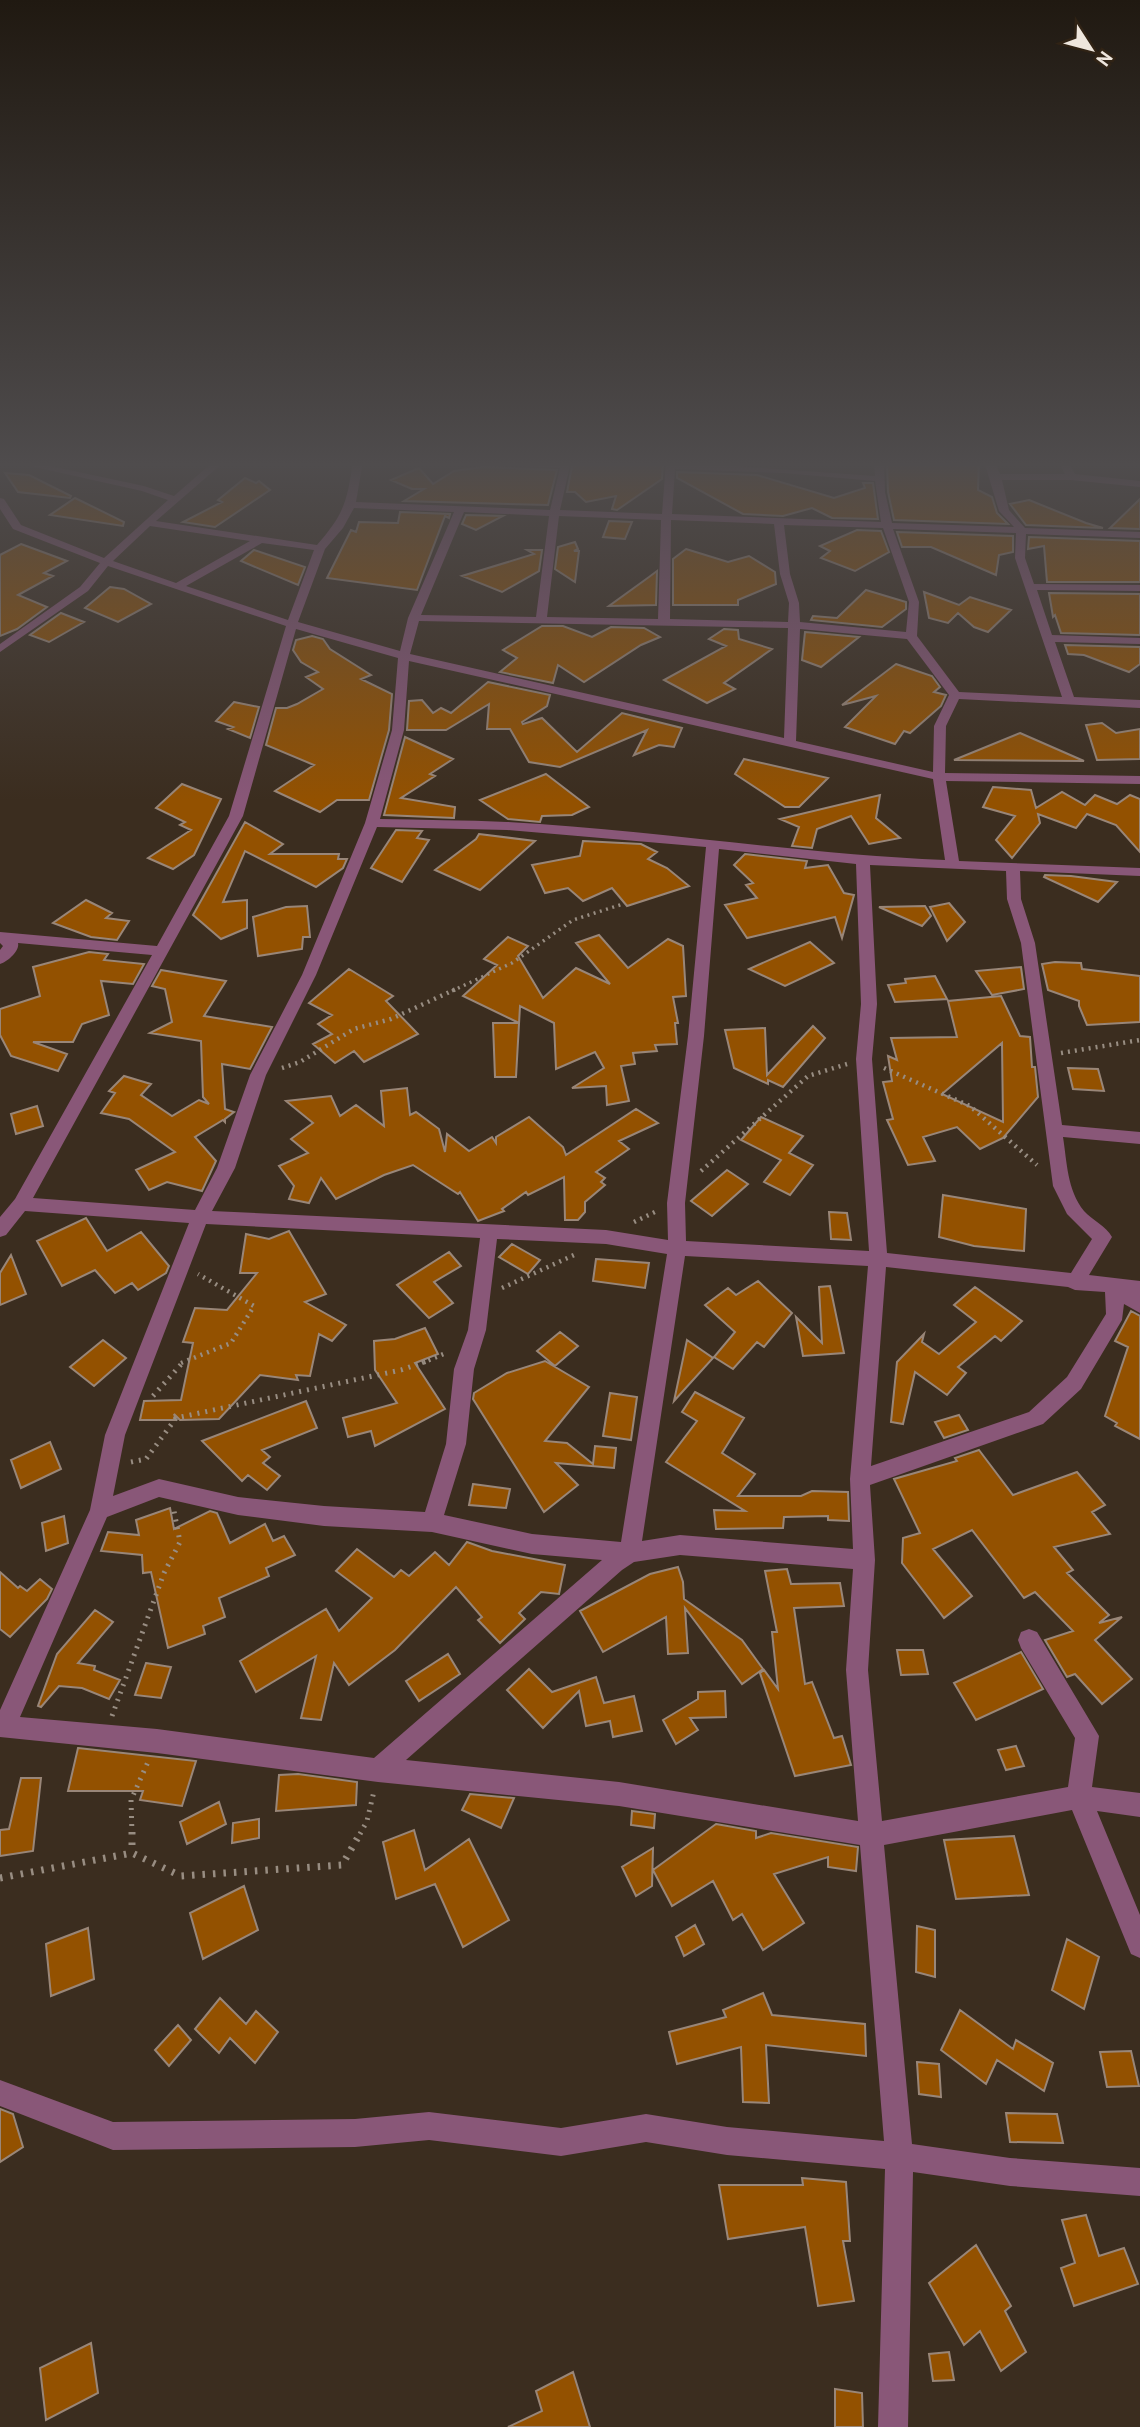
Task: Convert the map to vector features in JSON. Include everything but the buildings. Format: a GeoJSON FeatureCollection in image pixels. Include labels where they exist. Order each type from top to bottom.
{"type":"FeatureCollection","features":[{"type":"Feature","properties":{"kind":"street"},"geometry":{"type":"LineString","coordinates":[[0,649],[84,589],[96,574]]}},
{"type":"Feature","properties":{"kind":"street"},"geometry":{"type":"LineString","coordinates":[[140,574],[292,624],[404,656],[940,777],[1140,780]]}},
{"type":"Feature","properties":{"kind":"street"},"geometry":{"type":"LineString","coordinates":[[176,587],[199,574]]}},
{"type":"Feature","properties":{"kind":"street"},"geometry":{"type":"LineString","coordinates":[[0,1230],[21,1204],[236,816],[292,624],[310,574]]}},
{"type":"Feature","properties":{"kind":"street"},"geometry":{"type":"LineString","coordinates":[[433,574],[414,618],[404,656],[398,730],[372,823],[309,975],[258,1075],[226,1168],[200,1217],[115,1435],[100,1510],[1,1732],[157,1741],[378,1770],[619,1794],[873,1835],[1079,1797],[1140,1805]]}},
{"type":"Feature","properties":{"kind":"street"},"geometry":{"type":"LineString","coordinates":[[541,620],[547,574]]}},
{"type":"Feature","properties":{"kind":"street"},"geometry":{"type":"LineString","coordinates":[[664,622],[665,574]]}},
{"type":"Feature","properties":{"kind":"street"},"geometry":{"type":"LineString","coordinates":[[785,574],[794,603],[790,742]]}},
{"type":"Feature","properties":{"kind":"street"},"geometry":{"type":"LineString","coordinates":[[904,574],[914,603],[911,636],[954,695]]}},
{"type":"Feature","properties":{"kind":"street"},"geometry":{"type":"LineString","coordinates":[[1026,574],[1069,700]]}},
{"type":"Feature","properties":{"kind":"street"},"geometry":{"type":"LineString","coordinates":[[1031,586],[1140,588]]}},
{"type":"Feature","properties":{"kind":"street"},"geometry":{"type":"LineString","coordinates":[[414,618],[793,625],[911,636]]}},
{"type":"Feature","properties":{"kind":"street"},"geometry":{"type":"LineString","coordinates":[[1047,638],[1140,641]]}},
{"type":"Feature","properties":{"kind":"street"},"geometry":{"type":"LineString","coordinates":[[954,695],[1140,704]]}},
{"type":"Feature","properties":{"kind":"street"},"geometry":{"type":"LineString","coordinates":[[953,866],[940,777],[940,726],[954,695]]}},
{"type":"Feature","properties":{"kind":"street"},"geometry":{"type":"LineString","coordinates":[[372,823],[507,827],[713,844],[863,861],[1140,872]]}},
{"type":"Feature","properties":{"kind":"street"},"geometry":{"type":"LineString","coordinates":[[378,1770],[614,1563],[630,1553],[677,1248],[676,1203],[696,1036],[713,844]]}},
{"type":"Feature","properties":{"kind":"street"},"geometry":{"type":"LineString","coordinates":[[863,861],[869,1004],[864,1059],[878,1259],[860,1479],[864,1560],[858,1670],[899,2156],[893,2427]]}},
{"type":"Feature","properties":{"kind":"street"},"geometry":{"type":"LineString","coordinates":[[1013,868],[1014,899],[1028,943],[1062,1186],[1069,1205],[1085,1225],[1103,1237],[1075,1283]]}},
{"type":"Feature","properties":{"kind":"street"},"geometry":{"type":"LineString","coordinates":[[1,937],[160,951]]}},
{"type":"Feature","properties":{"kind":"street"},"geometry":{"type":"LineString","coordinates":[[0,959],[12,946],[1,937]]}},
{"type":"Feature","properties":{"kind":"street"},"geometry":{"type":"LineString","coordinates":[[1054,1129],[1140,1138]]}},
{"type":"Feature","properties":{"kind":"street"},"geometry":{"type":"LineString","coordinates":[[21,1204],[200,1217],[606,1237],[677,1248],[878,1259],[1075,1283],[1140,1288]]}},
{"type":"Feature","properties":{"kind":"street"},"geometry":{"type":"LineString","coordinates":[[432,1522],[456,1444],[464,1369],[477,1329],[489,1233]]}},
{"type":"Feature","properties":{"kind":"street"},"geometry":{"type":"LineString","coordinates":[[860,1479],[1036,1418],[1074,1382],[1115,1315],[1114,1286]]}},
{"type":"Feature","properties":{"kind":"street"},"geometry":{"type":"LineString","coordinates":[[1114,1286],[1140,1305]]}},
{"type":"Feature","properties":{"kind":"street"},"geometry":{"type":"LineString","coordinates":[[100,1510],[159,1488],[238,1506],[324,1516],[432,1522],[532,1544],[630,1553],[680,1545],[864,1560]]}},
{"type":"Feature","properties":{"kind":"street"},"geometry":{"type":"LineString","coordinates":[[1029,1640],[1087,1736],[1079,1797],[1140,1945]]}},
{"type":"Feature","properties":{"kind":"street"},"geometry":{"type":"LineString","coordinates":[[0,2093],[113,2136],[355,2133],[429,2126],[561,2141],[604,2137],[646,2128],[727,2141],[899,2156],[1010,2172],[1140,2182]]}},
{"type":"Feature","properties":{"kind":"path"},"geometry":{"type":"LineString","coordinates":[[258,1075],[300,1062],[354,1029],[391,1019],[512,963],[573,920],[623,904]]}},
{"type":"Feature","properties":{"kind":"path"},"geometry":{"type":"LineString","coordinates":[[1044,1056],[1140,1040]]}},
{"type":"Feature","properties":{"kind":"path"},"geometry":{"type":"LineString","coordinates":[[481,1297],[551,1267],[676,1203],[683,1186],[808,1076],[864,1059],[970,1106],[1035,1163],[1045,1177],[1062,1186]]}},
{"type":"Feature","properties":{"kind":"path"},"geometry":{"type":"LineString","coordinates":[[150,1399],[183,1362],[231,1343],[254,1307],[193,1271],[183,1262]]}},
{"type":"Feature","properties":{"kind":"path"},"geometry":{"type":"LineString","coordinates":[[115,1435],[124,1464],[146,1459],[176,1418],[401,1370],[443,1356],[450,1346]]}},
{"type":"Feature","properties":{"kind":"path"},"geometry":{"type":"LineString","coordinates":[[105,1736],[164,1573],[180,1542],[173,1504],[159,1488],[146,1459]]}},
{"type":"Feature","properties":{"kind":"path"},"geometry":{"type":"LineString","coordinates":[[132,1853],[131,1800],[157,1741]]}},
{"type":"Feature","properties":{"kind":"path"},"geometry":{"type":"LineString","coordinates":[[0,1878],[132,1853],[181,1876],[342,1865],[367,1821],[378,1770]]}}]}
